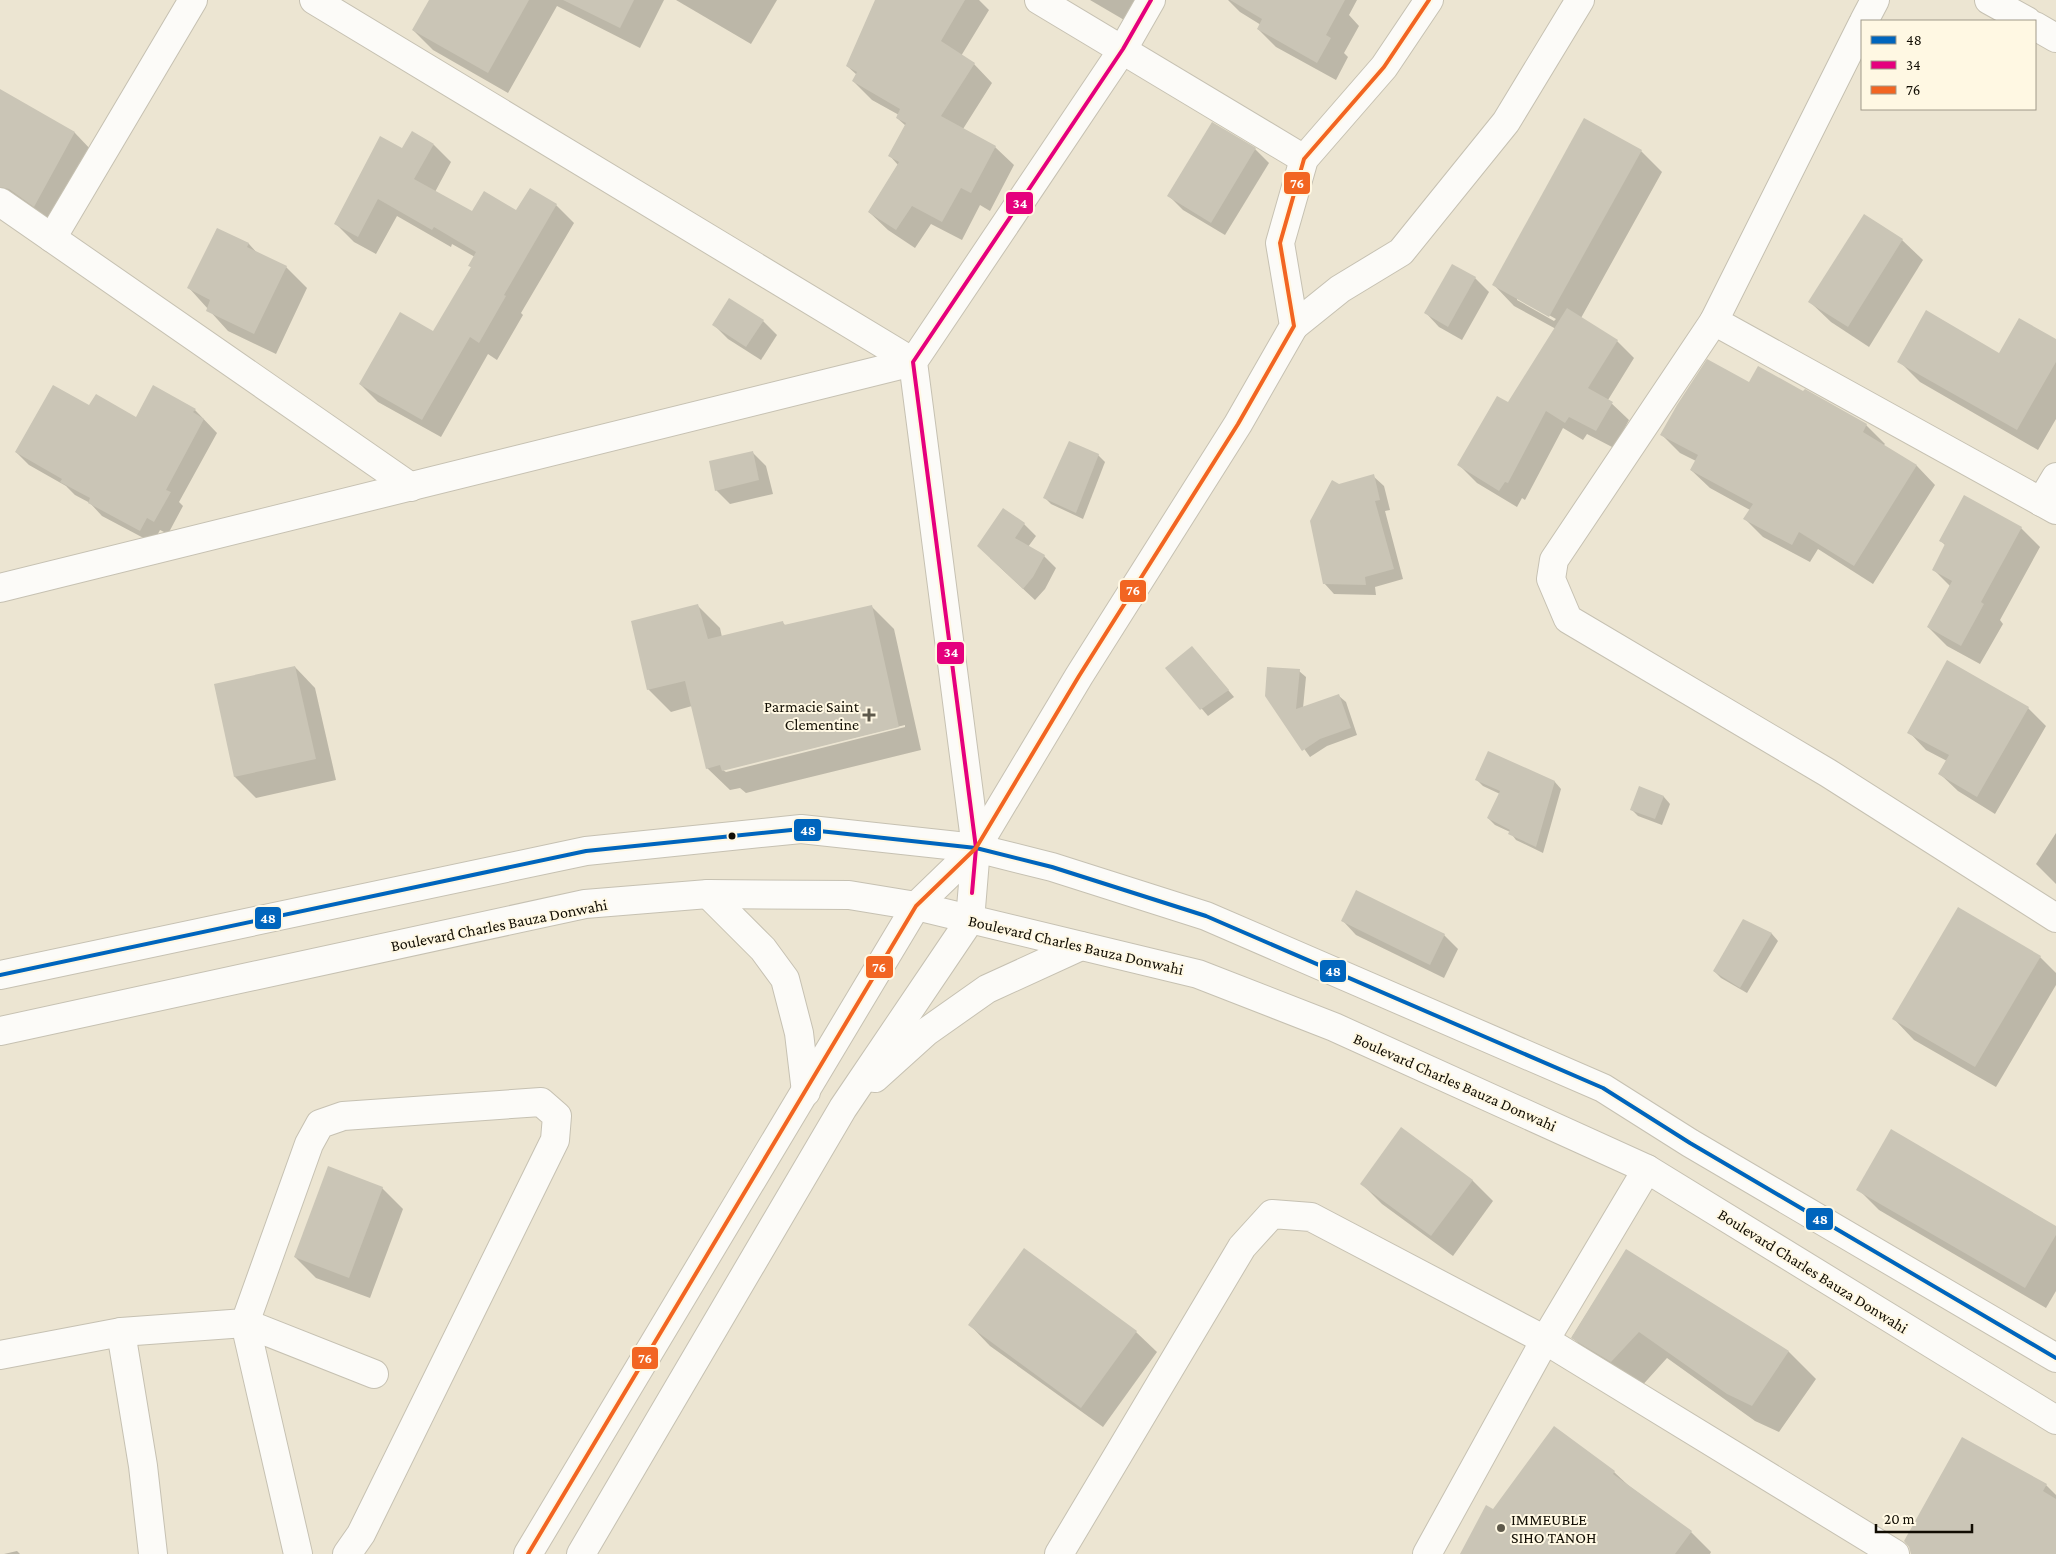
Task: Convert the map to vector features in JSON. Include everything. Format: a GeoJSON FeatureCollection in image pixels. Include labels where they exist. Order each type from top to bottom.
{"type":"FeatureCollection","features":[{"type":"Feature","properties":{"kind":"street"},"geometry":{"type":"LineString","coordinates":[[52,238],[193,0]]}},
{"type":"Feature","properties":{"kind":"street"},"geometry":{"type":"LineString","coordinates":[[314,0],[913,362]]}},
{"type":"Feature","properties":{"kind":"street"},"geometry":{"type":"LineString","coordinates":[[1039,0],[1304,159]]}},
{"type":"Feature","properties":{"kind":"street"},"geometry":{"type":"LineString","coordinates":[[581,1554],[843,1108],[970,920],[976,848],[913,362],[1123,49],[1151,0]]}},
{"type":"Feature","properties":{"kind":"street"},"geometry":{"type":"LineString","coordinates":[[1294,326],[1280,243],[1304,159],[1384,67],[1429,0]]}},
{"type":"Feature","properties":{"kind":"street"},"geometry":{"type":"LineString","coordinates":[[528,1554],[916,906],[976,848],[1079,676],[1238,424],[1294,326],[1340,289],[1401,252],[1506,122],[1580,0]]}},
{"type":"Feature","properties":{"kind":"street"},"geometry":{"type":"LineString","coordinates":[[1865,20],[1875,0]]}},
{"type":"Feature","properties":{"kind":"street"},"geometry":{"type":"LineString","coordinates":[[1989,0],[2024,20]]}},
{"type":"Feature","properties":{"kind":"street"},"geometry":{"type":"LineString","coordinates":[[1861,27],[1714,321],[1554,560],[1551,579],[1568,619],[1828,773],[2056,918]]}},
{"type":"Feature","properties":{"kind":"street"},"geometry":{"type":"LineString","coordinates":[[2036,27],[2056,38]]}},
{"type":"Feature","properties":{"kind":"street"},"geometry":{"type":"LineString","coordinates":[[0,202],[411,487]]}},
{"type":"Feature","properties":{"kind":"street"},"geometry":{"type":"LineString","coordinates":[[1714,321],[2049,506],[2056,477]]}},
{"type":"Feature","properties":{"kind":"street"},"geometry":{"type":"LineString","coordinates":[[0,588],[913,362]]}},
{"type":"Feature","properties":{"kind":"street"},"geometry":{"type":"LineString","coordinates":[[0,976],[586,851],[801,829],[976,848],[1052,867],[1206,916],[1603,1088],[1690,1143],[2056,1358]]}},
{"type":"Feature","properties":{"kind":"street"},"geometry":{"type":"LineString","coordinates":[[708,894],[763,949],[785,979],[799,1034],[806,1092]]}},
{"type":"Feature","properties":{"kind":"street","name":"Boulevard Charles Bauza Donwahi"},"geometry":{"type":"LineString","coordinates":[[0,1031],[585,904],[708,894],[849,895],[916,906],[1207,977],[1334,1028],[1647,1168],[2056,1420]]}},
{"type":"Feature","properties":{"kind":"street"},"geometry":{"type":"LineString","coordinates":[[843,1108],[926,1032],[987,989],[1081,946]]}},
{"type":"Feature","properties":{"kind":"street"},"geometry":{"type":"LineString","coordinates":[[298,1554],[245,1323],[309,1144],[320,1124],[343,1116],[541,1102],[557,1116],[554,1140],[361,1534],[347,1554]]}},
{"type":"Feature","properties":{"kind":"street"},"geometry":{"type":"LineString","coordinates":[[1428,1554],[1545,1340],[1647,1168]]}},
{"type":"Feature","properties":{"kind":"street"},"geometry":{"type":"LineString","coordinates":[[1059,1554],[1242,1246],[1272,1214],[1311,1217],[1545,1340],[1895,1554]]}},
{"type":"Feature","properties":{"kind":"street"},"geometry":{"type":"LineString","coordinates":[[0,1356],[120,1332],[245,1323],[374,1374]]}},
{"type":"Feature","properties":{"kind":"street"},"geometry":{"type":"LineString","coordinates":[[120,1332],[143,1466],[153,1554]]}},
{"type":"Feature","properties":{"kind":"building"},"geometry":{"type":"Polygon","coordinates":[[[429,0],[529,0],[488,73],[412,30],[429,0]]]}},
{"type":"Feature","properties":{"kind":"building"},"geometry":{"type":"Polygon","coordinates":[[[563,0],[634,0],[620,28],[563,0]]]}},
{"type":"Feature","properties":{"kind":"building"},"geometry":{"type":"Polygon","coordinates":[[[875,0],[965,0],[941,41],[975,63],[941,116],[996,146],[971,193],[961,188],[942,222],[912,206],[896,230],[868,212],[899,162],[888,156],[906,123],[896,118],[900,109],[852,81],[857,72],[846,66],[875,0]]]}},
{"type":"Feature","properties":{"kind":"building"},"geometry":{"type":"Polygon","coordinates":[[[1230,0],[1345,0],[1326,35],[1331,38],[1317,63],[1257,29],[1262,19],[1230,0]]]}},
{"type":"Feature","properties":{"kind":"building"},"geometry":{"type":"Polygon","coordinates":[[[0,89],[75,132],[34,207],[9,189],[0,187],[0,89]]]}},
{"type":"Feature","properties":{"kind":"building"},"geometry":{"type":"Polygon","coordinates":[[[1584,118],[1642,150],[1549,317],[1492,285],[1584,118]]]}},
{"type":"Feature","properties":{"kind":"building"},"geometry":{"type":"Polygon","coordinates":[[[1212,122],[1256,148],[1211,223],[1167,196],[1212,122]]]}},
{"type":"Feature","properties":{"kind":"building"},"geometry":{"type":"Polygon","coordinates":[[[412,131],[434,144],[414,179],[472,211],[484,191],[516,210],[530,188],[557,204],[504,295],[506,296],[479,343],[470,337],[422,420],[359,384],[400,312],[433,331],[471,267],[468,266],[476,252],[434,227],[432,230],[378,199],[358,237],[334,224],[380,136],[402,148],[412,131]]]}},
{"type":"Feature","properties":{"kind":"building"},"geometry":{"type":"Polygon","coordinates":[[[1864,214],[1903,239],[1848,327],[1808,302],[1864,214]]]}},
{"type":"Feature","properties":{"kind":"building"},"geometry":{"type":"Polygon","coordinates":[[[217,228],[249,243],[247,247],[287,266],[254,334],[206,311],[210,300],[187,288],[217,228]]]}},
{"type":"Feature","properties":{"kind":"building"},"geometry":{"type":"Polygon","coordinates":[[[1452,264],[1476,277],[1448,327],[1424,313],[1452,264]]]}},
{"type":"Feature","properties":{"kind":"building"},"geometry":{"type":"Polygon","coordinates":[[[729,298],[764,320],[746,347],[712,325],[729,298]]]}},
{"type":"Feature","properties":{"kind":"building"},"geometry":{"type":"Polygon","coordinates":[[[1567,308],[1618,340],[1588,388],[1613,402],[1596,431],[1569,417],[1565,423],[1546,411],[1508,483],[1505,482],[1499,491],[1457,465],[1497,396],[1508,402],[1567,308]]]}},
{"type":"Feature","properties":{"kind":"building"},"geometry":{"type":"Polygon","coordinates":[[[1926,310],[1999,353],[2019,318],[2056,339],[2056,362],[2017,430],[1897,362],[1926,310]]]}},
{"type":"Feature","properties":{"kind":"building"},"geometry":{"type":"Polygon","coordinates":[[[1707,359],[1749,382],[1758,366],[1803,391],[1805,389],[1867,424],[1863,432],[1917,465],[1854,566],[1799,532],[1792,545],[1743,519],[1753,504],[1690,470],[1698,455],[1660,435],[1707,359]]]}},
{"type":"Feature","properties":{"kind":"building"},"geometry":{"type":"Polygon","coordinates":[[[53,385],[89,405],[96,394],[136,417],[153,385],[196,409],[193,412],[204,419],[166,490],[171,492],[154,522],[147,518],[140,531],[88,503],[90,498],[60,482],[62,479],[15,452],[53,385]]]}},
{"type":"Feature","properties":{"kind":"building"},"geometry":{"type":"Polygon","coordinates":[[[1069,441],[1099,454],[1076,513],[1043,498],[1069,441]]]}},
{"type":"Feature","properties":{"kind":"building"},"geometry":{"type":"Polygon","coordinates":[[[753,451],[759,480],[715,491],[709,461],[753,451]]]}},
{"type":"Feature","properties":{"kind":"building"},"geometry":{"type":"Polygon","coordinates":[[[1374,474],[1380,500],[1375,501],[1394,569],[1365,577],[1366,585],[1323,584],[1310,521],[1332,480],[1339,484],[1374,474]]]}},
{"type":"Feature","properties":{"kind":"building"},"geometry":{"type":"Polygon","coordinates":[[[1964,495],[2022,527],[1981,602],[1984,604],[1961,646],[1927,627],[1952,581],[1932,570],[1945,544],[1939,541],[1964,495]]]}},
{"type":"Feature","properties":{"kind":"building"},"geometry":{"type":"Polygon","coordinates":[[[1003,508],[1025,523],[1015,538],[1045,555],[1033,577],[1023,589],[977,546],[1003,508]]]}},
{"type":"Feature","properties":{"kind":"building"},"geometry":{"type":"Polygon","coordinates":[[[698,604],[708,639],[783,621],[784,625],[872,605],[899,727],[722,771],[720,765],[706,769],[685,681],[647,690],[631,621],[698,604]]]}},
{"type":"Feature","properties":{"kind":"building"},"geometry":{"type":"Polygon","coordinates":[[[1192,646],[1229,690],[1200,710],[1165,668],[1192,646]]]}},
{"type":"Feature","properties":{"kind":"building"},"geometry":{"type":"Polygon","coordinates":[[[1947,660],[2029,707],[1977,797],[1938,774],[1949,755],[1907,733],[1947,660]]]}},
{"type":"Feature","properties":{"kind":"building"},"geometry":{"type":"Polygon","coordinates":[[[295,666],[316,759],[234,777],[214,684],[295,666]]]}},
{"type":"Feature","properties":{"kind":"building"},"geometry":{"type":"Polygon","coordinates":[[[1267,667],[1300,669],[1296,709],[1339,694],[1351,728],[1320,739],[1302,751],[1265,696],[1267,667]]]}},
{"type":"Feature","properties":{"kind":"building"},"geometry":{"type":"Polygon","coordinates":[[[1488,751],[1555,781],[1536,847],[1508,834],[1510,830],[1487,818],[1500,791],[1475,780],[1488,751]]]}},
{"type":"Feature","properties":{"kind":"building"},"geometry":{"type":"Polygon","coordinates":[[[1639,786],[1664,796],[1655,819],[1630,810],[1639,786]]]}},
{"type":"Feature","properties":{"kind":"building"},"geometry":{"type":"Polygon","coordinates":[[[1356,890],[1445,934],[1430,965],[1341,921],[1356,890]]]}},
{"type":"Feature","properties":{"kind":"building"},"geometry":{"type":"Polygon","coordinates":[[[1958,907],[2041,956],[1975,1067],[1892,1019],[1958,907]]]}},
{"type":"Feature","properties":{"kind":"building"},"geometry":{"type":"Polygon","coordinates":[[[1743,919],[1772,933],[1740,988],[1713,971],[1743,919]]]}},
{"type":"Feature","properties":{"kind":"building"},"geometry":{"type":"Polygon","coordinates":[[[1401,1127],[1473,1180],[1431,1236],[1360,1184],[1401,1127]]]}},
{"type":"Feature","properties":{"kind":"building"},"geometry":{"type":"Polygon","coordinates":[[[1891,1129],[2056,1226],[2056,1235],[2025,1288],[1856,1190],[1891,1129]]]}},
{"type":"Feature","properties":{"kind":"building"},"geometry":{"type":"Polygon","coordinates":[[[328,1166],[383,1187],[349,1278],[294,1257],[328,1166]]]}},
{"type":"Feature","properties":{"kind":"building"},"geometry":{"type":"Polygon","coordinates":[[[1024,1248],[1137,1331],[1081,1408],[968,1325],[1024,1248]]]}},
{"type":"Feature","properties":{"kind":"building"},"geometry":{"type":"Polygon","coordinates":[[[1626,1249],[1789,1351],[1752,1406],[1727,1394],[1639,1332],[1611,1362],[1571,1338],[1626,1249]]]}},
{"type":"Feature","properties":{"kind":"building"},"geometry":{"type":"Polygon","coordinates":[[[1554,1426],[1615,1471],[1613,1474],[1692,1531],[1675,1554],[1460,1554],[1486,1505],[1493,1509],[1554,1426]]]}},
{"type":"Feature","properties":{"kind":"building"},"geometry":{"type":"Polygon","coordinates":[[[1962,1437],[2047,1484],[2043,1491],[2056,1499],[2056,1554],[1911,1554],[1909,1547],[1904,1541],[1962,1437]]]}},
{"type":"Feature","properties":{"kind":"transit line","name":"34"},"geometry":{"type":"LineString","coordinates":[[972,893],[976,848],[913,362],[1123,49],[1151,0]]}},
{"type":"Feature","properties":{"kind":"transit line","name":"76"},"geometry":{"type":"LineString","coordinates":[[528,1554],[916,906],[976,848],[1079,676],[1238,424],[1294,326],[1280,243],[1304,159],[1384,67],[1429,0]]}},
{"type":"Feature","properties":{"kind":"transit line","name":"48"},"geometry":{"type":"LineString","coordinates":[[0,975],[586,851],[801,829],[976,848],[1052,867],[1206,916],[1603,1088],[1690,1143],[2056,1358]]}},
{"type":"Feature","properties":{"kind":"place","name":"Parmacie Saint Clementine"},"geometry":{"type":"Point","coordinates":[869,715]}},
{"type":"Feature","properties":{"kind":"place","name":"IMMEUBLE SIHO TANOH"},"geometry":{"type":"Point","coordinates":[1501,1528]}}]}
